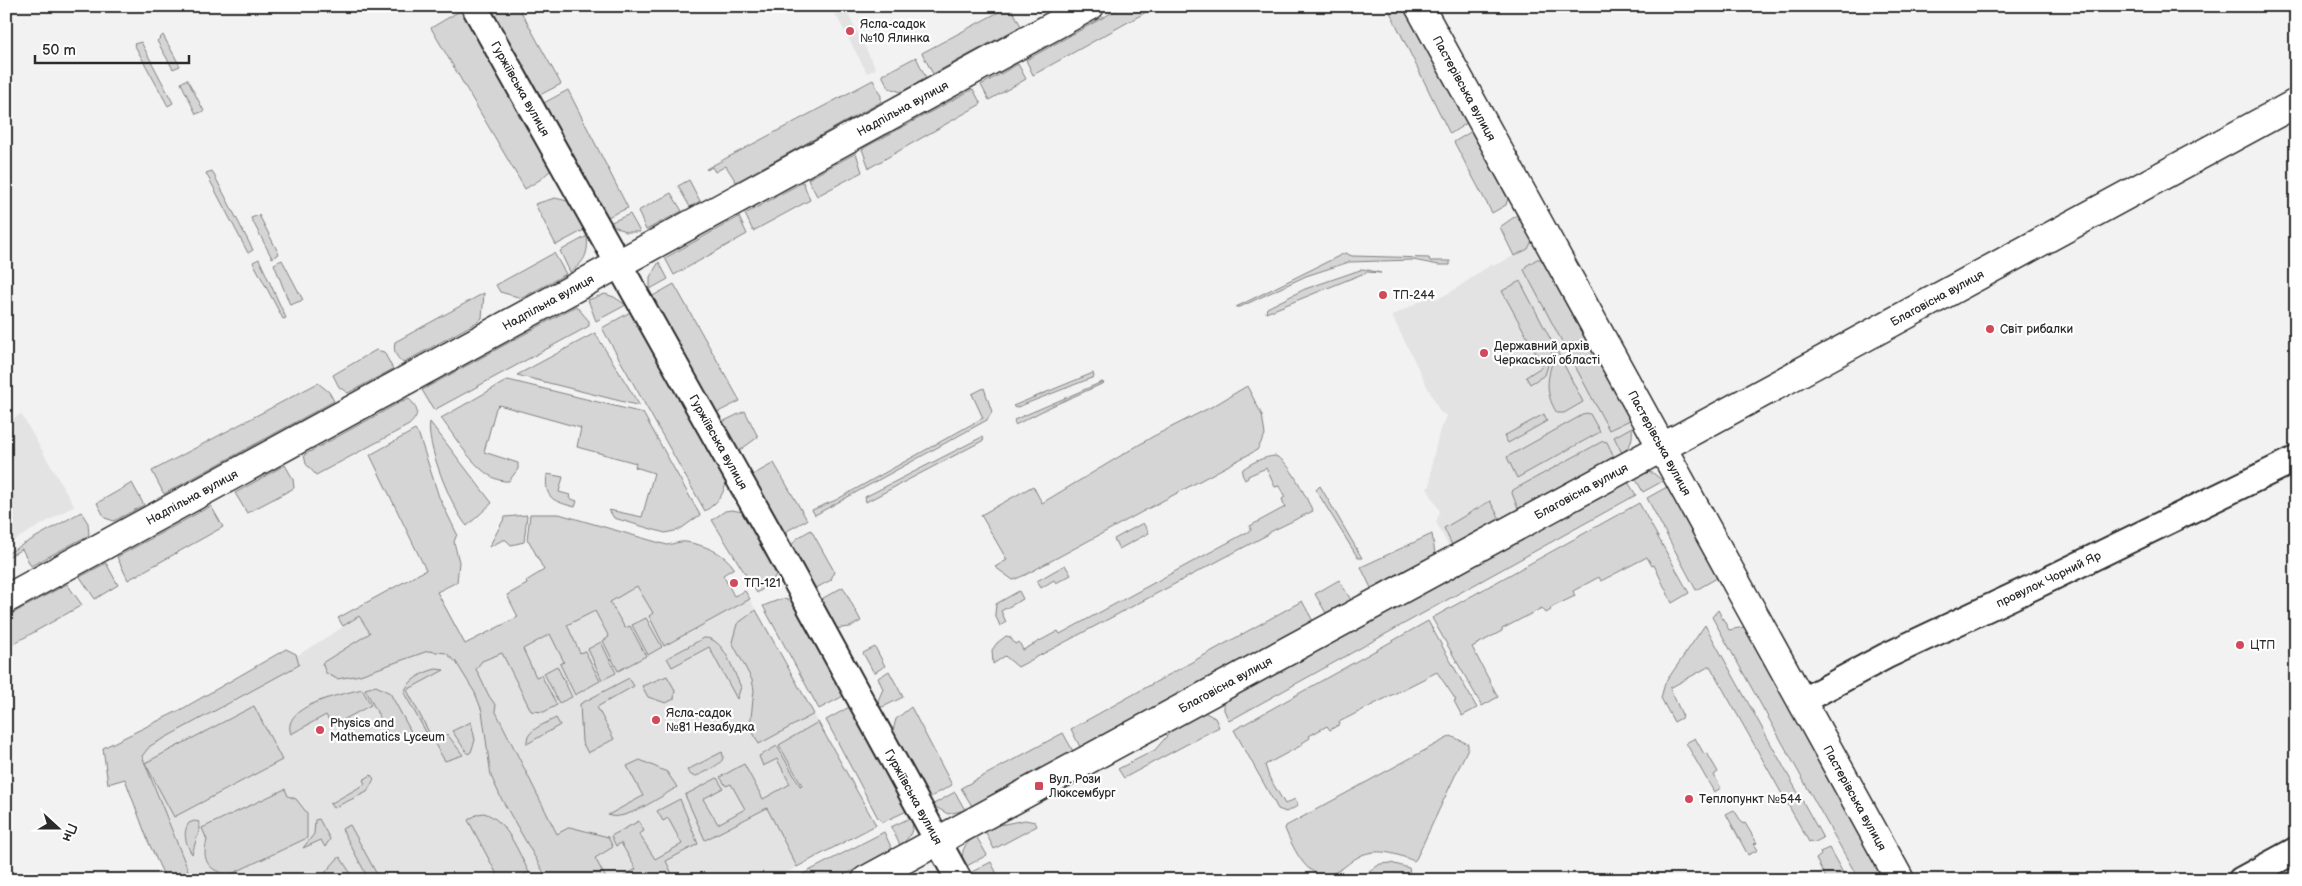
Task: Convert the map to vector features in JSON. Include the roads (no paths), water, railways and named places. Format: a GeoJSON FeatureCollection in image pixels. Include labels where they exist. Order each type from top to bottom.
{"type":"FeatureCollection","features":[{"type":"Feature","properties":{"kind":"main road","name":"Надпільна вулиця"},"geometry":{"type":"LineString","coordinates":[[6,598],[1090,6]]}},
{"type":"Feature","properties":{"kind":"main road","name":"Пастерівська вулиця"},"geometry":{"type":"LineString","coordinates":[[1419,6],[1900,880]]}},
{"type":"Feature","properties":{"kind":"main road","name":"Благовісна вулиця"},"geometry":{"type":"LineString","coordinates":[[866,880],[2296,103]]}},
{"type":"Feature","properties":{"kind":"street","name":"Гуржіївська вулиця"},"geometry":{"type":"LineString","coordinates":[[474,6],[780,550],[959,880]]}},
{"type":"Feature","properties":{"kind":"street","name":"провулок Чорний Яр"},"geometry":{"type":"LineString","coordinates":[[1802,701],[1886,656],[2296,459]]}},
{"type":"Feature","properties":{"kind":"street"},"geometry":{"type":"LineString","coordinates":[[2241,880],[2296,850]]}},
{"type":"Feature","properties":{"kind":"place","name":"Ясла-садок №10 Ялинка"},"geometry":{"type":"Point","coordinates":[850,31]}},
{"type":"Feature","properties":{"kind":"place","name":"ТП-244"},"geometry":{"type":"Point","coordinates":[1383,295]}},
{"type":"Feature","properties":{"kind":"place","name":"Світ рибалки"},"geometry":{"type":"Point","coordinates":[1990,329]}},
{"type":"Feature","properties":{"kind":"place","name":"Державний архів Черкаської області"},"geometry":{"type":"Point","coordinates":[1484,353]}},
{"type":"Feature","properties":{"kind":"place","name":"ТП-121"},"geometry":{"type":"Point","coordinates":[734,583]}},
{"type":"Feature","properties":{"kind":"place","name":"ЦТП"},"geometry":{"type":"Point","coordinates":[2240,645]}},
{"type":"Feature","properties":{"kind":"place","name":"Ясла-садок №81 Незабудка"},"geometry":{"type":"Point","coordinates":[656,720]}},
{"type":"Feature","properties":{"kind":"place","name":"Physics and Mathematics Lyceum"},"geometry":{"type":"Point","coordinates":[320,730]}},
{"type":"Feature","properties":{"kind":"place","name":"Вул. Рози Люксембург"},"geometry":{"type":"Point","coordinates":[1039,786]}},
{"type":"Feature","properties":{"kind":"place","name":"Теплопункт №544"},"geometry":{"type":"Point","coordinates":[1689,799]}}]}
